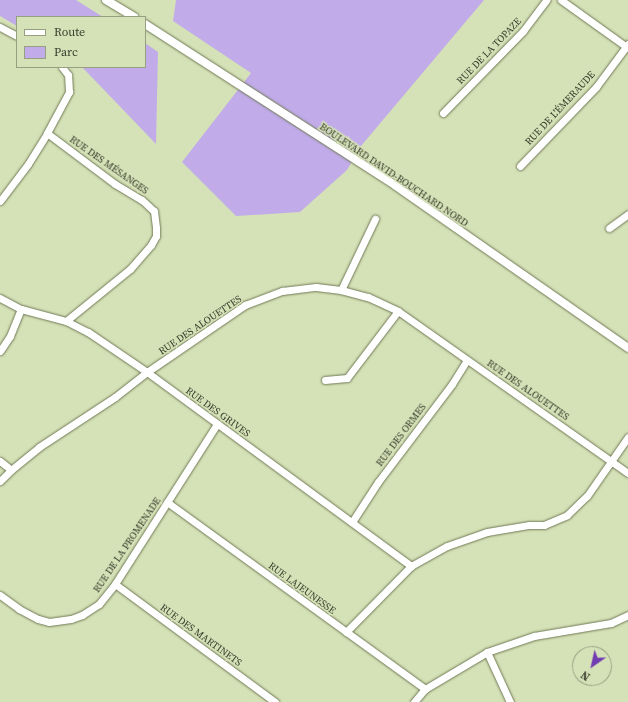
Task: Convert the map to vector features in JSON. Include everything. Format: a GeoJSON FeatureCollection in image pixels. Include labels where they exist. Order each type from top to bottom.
{"type":"FeatureCollection","features":[{"type":"Feature","properties":{"kind":"street"},"geometry":{"type":"LineString","coordinates":[[106,0],[132,16]]}},
{"type":"Feature","properties":{"kind":"street","name":"RUE DE LA TOPAZE"},"geometry":{"type":"LineString","coordinates":[[443,113],[523,31],[546,0]]}},
{"type":"Feature","properties":{"kind":"street"},"geometry":{"type":"LineString","coordinates":[[561,0],[627,46]]}},
{"type":"Feature","properties":{"kind":"street","name":"BOULEVARD DAVID-BOUCHARD NORD"},"geometry":{"type":"LineString","coordinates":[[146,25],[396,186],[628,348]]}},
{"type":"Feature","properties":{"kind":"street"},"geometry":{"type":"LineString","coordinates":[[0,27],[16,35]]}},
{"type":"Feature","properties":{"kind":"street","name":"RUE DE L'ÉMERAUDE"},"geometry":{"type":"LineString","coordinates":[[520,166],[596,87],[627,46]]}},
{"type":"Feature","properties":{"kind":"street"},"geometry":{"type":"LineString","coordinates":[[0,201],[28,164],[47,134],[69,92],[68,75],[63,68]]}},
{"type":"Feature","properties":{"kind":"street","name":"RUE DES MÉSANGES"},"geometry":{"type":"LineString","coordinates":[[47,134],[115,184],[142,200],[154,211],[156,228],[156,236],[151,245],[130,269],[66,321]]}},
{"type":"Feature","properties":{"kind":"street"},"geometry":{"type":"LineString","coordinates":[[609,228],[628,214]]}},
{"type":"Feature","properties":{"kind":"street"},"geometry":{"type":"LineString","coordinates":[[341,290],[375,219]]}},
{"type":"Feature","properties":{"kind":"street","name":"RUE DES ALOUETTES"},"geometry":{"type":"LineString","coordinates":[[0,482],[11,470],[39,447],[114,397],[146,372],[245,305],[282,292],[316,287],[341,290],[368,297],[398,311],[628,473]]}},
{"type":"Feature","properties":{"kind":"street","name":"RUE DES GRIVES"},"geometry":{"type":"LineString","coordinates":[[0,298],[21,308],[66,321],[88,332],[218,424],[411,566]]}},
{"type":"Feature","properties":{"kind":"street"},"geometry":{"type":"LineString","coordinates":[[0,351],[10,336],[21,308]]}},
{"type":"Feature","properties":{"kind":"street"},"geometry":{"type":"LineString","coordinates":[[325,380],[347,378],[398,311]]}},
{"type":"Feature","properties":{"kind":"street","name":"RUE DES ORMES"},"geometry":{"type":"LineString","coordinates":[[352,522],[378,482],[452,384],[467,360]]}},
{"type":"Feature","properties":{"kind":"street","name":"RUE DE LA PROMENADE"},"geometry":{"type":"LineString","coordinates":[[0,596],[19,609],[38,619],[49,622],[71,619],[82,615],[100,604],[115,584],[218,424]]}},
{"type":"Feature","properties":{"kind":"street"},"geometry":{"type":"LineString","coordinates":[[346,632],[411,566],[447,546],[487,532],[529,525],[544,525],[567,515],[587,496],[628,437]]}},
{"type":"Feature","properties":{"kind":"street"},"geometry":{"type":"LineString","coordinates":[[0,461],[11,470]]}},
{"type":"Feature","properties":{"kind":"street","name":"RUE LAJEUNESSE"},"geometry":{"type":"LineString","coordinates":[[168,502],[424,690]]}},
{"type":"Feature","properties":{"kind":"street","name":"RUE DES MARTINETS"},"geometry":{"type":"LineString","coordinates":[[115,584],[275,702]]}},
{"type":"Feature","properties":{"kind":"street"},"geometry":{"type":"LineString","coordinates":[[414,702],[424,690],[487,652],[534,636],[611,623],[628,615]]}},
{"type":"Feature","properties":{"kind":"street"},"geometry":{"type":"LineString","coordinates":[[487,652],[510,702]]}},
{"type":"Feature","properties":{"kind":"green space"},"geometry":{"type":"Polygon","coordinates":[[[0,0],[76,0],[101,16],[16,16],[16,25],[0,16],[0,0]]]}},
{"type":"Feature","properties":{"kind":"green space"},"geometry":{"type":"Polygon","coordinates":[[[176,0],[484,0],[361,146],[347,170],[300,212],[236,216],[182,162],[251,73],[173,21],[176,0]]]}},
{"type":"Feature","properties":{"kind":"green space"},"geometry":{"type":"Polygon","coordinates":[[[146,44],[158,52],[156,144],[83,68],[146,68],[146,44]]]}}]}
